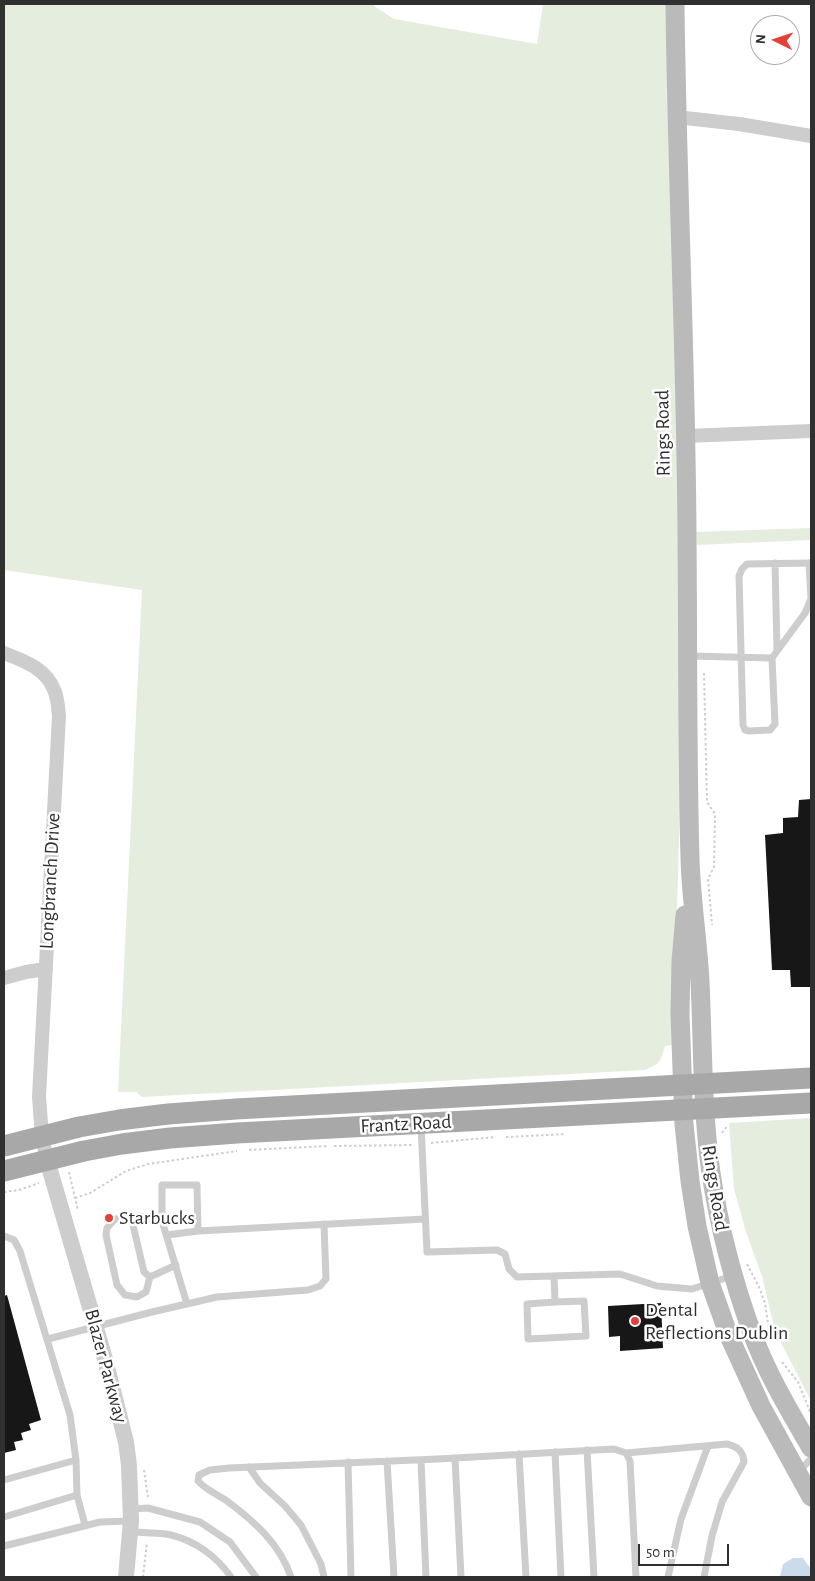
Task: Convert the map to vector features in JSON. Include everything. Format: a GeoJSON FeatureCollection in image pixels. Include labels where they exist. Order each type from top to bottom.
{"type":"FeatureCollection","features":[{"type":"Feature","properties":{"kind":"main road","name":"Rings Road"},"geometry":{"type":"LineString","coordinates":[[675,4],[676,117],[686,436],[690,862],[700,983],[693,1084],[683,1109],[690,1181],[697,1226],[710,1283],[729,1336],[750,1384],[805,1465],[811,1497]]}},
{"type":"Feature","properties":{"kind":"main road","name":"Frantz Road"},"geometry":{"type":"LineString","coordinates":[[4,1146],[79,1127],[158,1115],[236,1108],[811,1078]]}},
{"type":"Feature","properties":{"kind":"main road","name":"Rings Road"},"geometry":{"type":"LineString","coordinates":[[693,1084],[705,1116],[711,1174],[721,1224],[740,1268],[752,1332],[780,1395],[811,1448]]}},
{"type":"Feature","properties":{"kind":"main road","name":"Frantz Road"},"geometry":{"type":"LineString","coordinates":[[4,1171],[50,1170],[84,1150],[170,1138],[422,1133],[683,1109],[705,1116],[811,1103]]}},
{"type":"Feature","properties":{"kind":"main road"},"geometry":{"type":"LineString","coordinates":[[50,1170],[60,1148],[74,1142],[128,1127],[158,1115]]}},
{"type":"Feature","properties":{"kind":"main road"},"geometry":{"type":"LineString","coordinates":[[4,1159],[42,1136]]}},
{"type":"Feature","properties":{"kind":"street"},"geometry":{"type":"LineString","coordinates":[[676,117],[739,124],[811,136]]}},
{"type":"Feature","properties":{"kind":"street"},"geometry":{"type":"LineString","coordinates":[[686,436],[811,431]]}},
{"type":"Feature","properties":{"kind":"street","name":"Longbranch Drive"},"geometry":{"type":"LineString","coordinates":[[4,653],[24,660],[43,673],[55,693],[59,716],[39,1097],[42,1136],[50,1170]]}},
{"type":"Feature","properties":{"kind":"street"},"geometry":{"type":"LineString","coordinates":[[4,978],[46,969]]}},
{"type":"Feature","properties":{"kind":"street","name":"Blazer Parkway"},"geometry":{"type":"LineString","coordinates":[[50,1170],[121,1415],[129,1464],[131,1520],[126,1577]]}},
{"type":"Feature","properties":{"kind":"lane"},"geometry":{"type":"LineString","coordinates":[[775,563],[777,651]]}},
{"type":"Feature","properties":{"kind":"lane"},"geometry":{"type":"LineString","coordinates":[[775,563],[810,563],[811,599],[805,613],[772,658],[775,724],[770,730],[750,731],[745,730],[743,725],[739,576],[742,568],[747,564],[775,563]]}},
{"type":"Feature","properties":{"kind":"lane"},"geometry":{"type":"LineString","coordinates":[[688,656],[772,658]]}},
{"type":"Feature","properties":{"kind":"lane"},"geometry":{"type":"LineString","coordinates":[[422,1133],[427,1252],[497,1250],[505,1254],[509,1269],[516,1277],[620,1274],[657,1286],[692,1289],[710,1283],[740,1268]]}},
{"type":"Feature","properties":{"kind":"lane"},"geometry":{"type":"LineString","coordinates":[[187,1304],[162,1221],[162,1185],[197,1185],[198,1231]]}},
{"type":"Feature","properties":{"kind":"lane"},"geometry":{"type":"LineString","coordinates":[[140,1216],[133,1225],[144,1272],[150,1278]]}},
{"type":"Feature","properties":{"kind":"lane"},"geometry":{"type":"LineString","coordinates":[[162,1221],[140,1216],[114,1219],[107,1228],[106,1235],[117,1285],[125,1295],[137,1297],[146,1292],[150,1278],[176,1265]]}},
{"type":"Feature","properties":{"kind":"lane"},"geometry":{"type":"LineString","coordinates":[[167,1235],[198,1231],[426,1219]]}},
{"type":"Feature","properties":{"kind":"lane"},"geometry":{"type":"LineString","coordinates":[[48,1339],[217,1297],[308,1290],[320,1286],[326,1279],[324,1224]]}},
{"type":"Feature","properties":{"kind":"lane"},"geometry":{"type":"LineString","coordinates":[[4,1236],[14,1240],[20,1251],[70,1414],[76,1460],[77,1495],[85,1525]]}},
{"type":"Feature","properties":{"kind":"lane"},"geometry":{"type":"LineString","coordinates":[[554,1276],[555,1302]]}},
{"type":"Feature","properties":{"kind":"lane"},"geometry":{"type":"LineString","coordinates":[[584,1301],[586,1336],[528,1339],[527,1304],[555,1302],[584,1301]]}},
{"type":"Feature","properties":{"kind":"lane"},"geometry":{"type":"LineString","coordinates":[[291,1577],[277,1548],[256,1524],[225,1500],[204,1488],[198,1481],[199,1475],[210,1470],[249,1467],[420,1460],[587,1450],[614,1449],[626,1453],[727,1444],[737,1447],[743,1456],[744,1462],[722,1502],[712,1536],[704,1577]]}},
{"type":"Feature","properties":{"kind":"lane"},"geometry":{"type":"LineString","coordinates":[[668,1577],[681,1519],[708,1446]]}},
{"type":"Feature","properties":{"kind":"lane"},"geometry":{"type":"LineString","coordinates":[[587,1450],[594,1577]]}},
{"type":"Feature","properties":{"kind":"lane"},"geometry":{"type":"LineString","coordinates":[[555,1452],[561,1577]]}},
{"type":"Feature","properties":{"kind":"lane"},"geometry":{"type":"LineString","coordinates":[[626,1453],[630,1462],[636,1577]]}},
{"type":"Feature","properties":{"kind":"lane"},"geometry":{"type":"LineString","coordinates":[[519,1454],[526,1577]]}},
{"type":"Feature","properties":{"kind":"lane"},"geometry":{"type":"LineString","coordinates":[[455,1458],[461,1577]]}},
{"type":"Feature","properties":{"kind":"lane"},"geometry":{"type":"LineString","coordinates":[[4,1480],[76,1460]]}},
{"type":"Feature","properties":{"kind":"lane"},"geometry":{"type":"LineString","coordinates":[[420,1460],[426,1577]]}},
{"type":"Feature","properties":{"kind":"lane"},"geometry":{"type":"LineString","coordinates":[[387,1461],[394,1577]]}},
{"type":"Feature","properties":{"kind":"lane"},"geometry":{"type":"LineString","coordinates":[[348,1462],[351,1577]]}},
{"type":"Feature","properties":{"kind":"lane"},"geometry":{"type":"LineString","coordinates":[[249,1467],[260,1483],[285,1506],[301,1525],[321,1564],[324,1577]]}},
{"type":"Feature","properties":{"kind":"lane"},"geometry":{"type":"LineString","coordinates":[[4,1517],[77,1495]]}},
{"type":"Feature","properties":{"kind":"lane"},"geometry":{"type":"LineString","coordinates":[[4,1546],[85,1525],[131,1520],[148,1508],[200,1522],[230,1542],[256,1577]]}},
{"type":"Feature","properties":{"kind":"lane"},"geometry":{"type":"LineString","coordinates":[[131,1520],[147,1534],[170,1535],[198,1545],[223,1565],[232,1577]]}},
{"type":"Feature","properties":{"kind":"path"},"geometry":{"type":"LineString","coordinates":[[705,1116],[725,1128],[722,1132],[722,1140]]}},
{"type":"Feature","properties":{"kind":"path"},"geometry":{"type":"LineString","coordinates":[[248,1150],[330,1146],[422,1133],[500,1137],[570,1133]]}},
{"type":"Feature","properties":{"kind":"path"},"geometry":{"type":"LineString","coordinates":[[75,1198],[90,1193],[126,1170],[157,1162],[178,1161],[239,1150]]}},
{"type":"Feature","properties":{"kind":"path"},"geometry":{"type":"LineString","coordinates":[[4,1192],[34,1186],[50,1170],[70,1176]]}},
{"type":"Feature","properties":{"kind":"path"},"geometry":{"type":"LineString","coordinates":[[740,1268],[760,1287],[765,1303],[771,1338]]}},
{"type":"Feature","properties":{"kind":"path"},"geometry":{"type":"LineString","coordinates":[[779,1355],[798,1382],[811,1414]]}},
{"type":"Feature","properties":{"kind":"shaded area"},"geometry":{"type":"Polygon","coordinates":[[[4,4],[374,4],[374,6],[394,19],[537,44],[543,4],[667,4],[679,533],[681,773],[673,1045],[665,1046],[661,1059],[654,1066],[645,1070],[142,1097],[136,1092],[118,1092],[142,590],[4,570],[4,4]]]}},
{"type":"Feature","properties":{"kind":"shaded area"},"geometry":{"type":"Polygon","coordinates":[[[811,528],[811,540],[697,545],[696,532],[811,528]]]}},
{"type":"Feature","properties":{"kind":"shaded area"},"geometry":{"type":"Polygon","coordinates":[[[811,1118],[811,1401],[775,1331],[762,1276],[746,1232],[734,1189],[729,1123],[811,1118]]]}},
{"type":"Feature","properties":{"kind":"water"},"geometry":{"type":"Polygon","coordinates":[[[793,1558],[803,1558],[811,1569],[811,1577],[780,1577],[783,1564],[793,1558]]]}},
{"type":"Feature","properties":{"kind":"building"},"geometry":{"type":"Polygon","coordinates":[[[811,799],[811,987],[791,987],[790,970],[772,970],[765,835],[783,833],[783,818],[798,817],[799,800],[811,799]]]}},
{"type":"Feature","properties":{"kind":"building"},"geometry":{"type":"Polygon","coordinates":[[[7,1295],[41,1420],[29,1424],[31,1430],[21,1433],[23,1440],[14,1442],[16,1450],[4,1453],[4,1296],[7,1295]]]}},
{"type":"Feature","properties":{"kind":"building","name":"Dental Reflections Dublin"},"geometry":{"type":"Polygon","coordinates":[[[661,1303],[663,1348],[620,1351],[620,1336],[609,1337],[608,1306],[661,1303]]]}},
{"type":"Feature","properties":{"kind":"place","name":"Starbucks"},"geometry":{"type":"Point","coordinates":[109,1218]}},
{"type":"Feature","properties":{"kind":"place","name":"Dental Reflections Dublin"},"geometry":{"type":"Point","coordinates":[635,1321]}}]}
